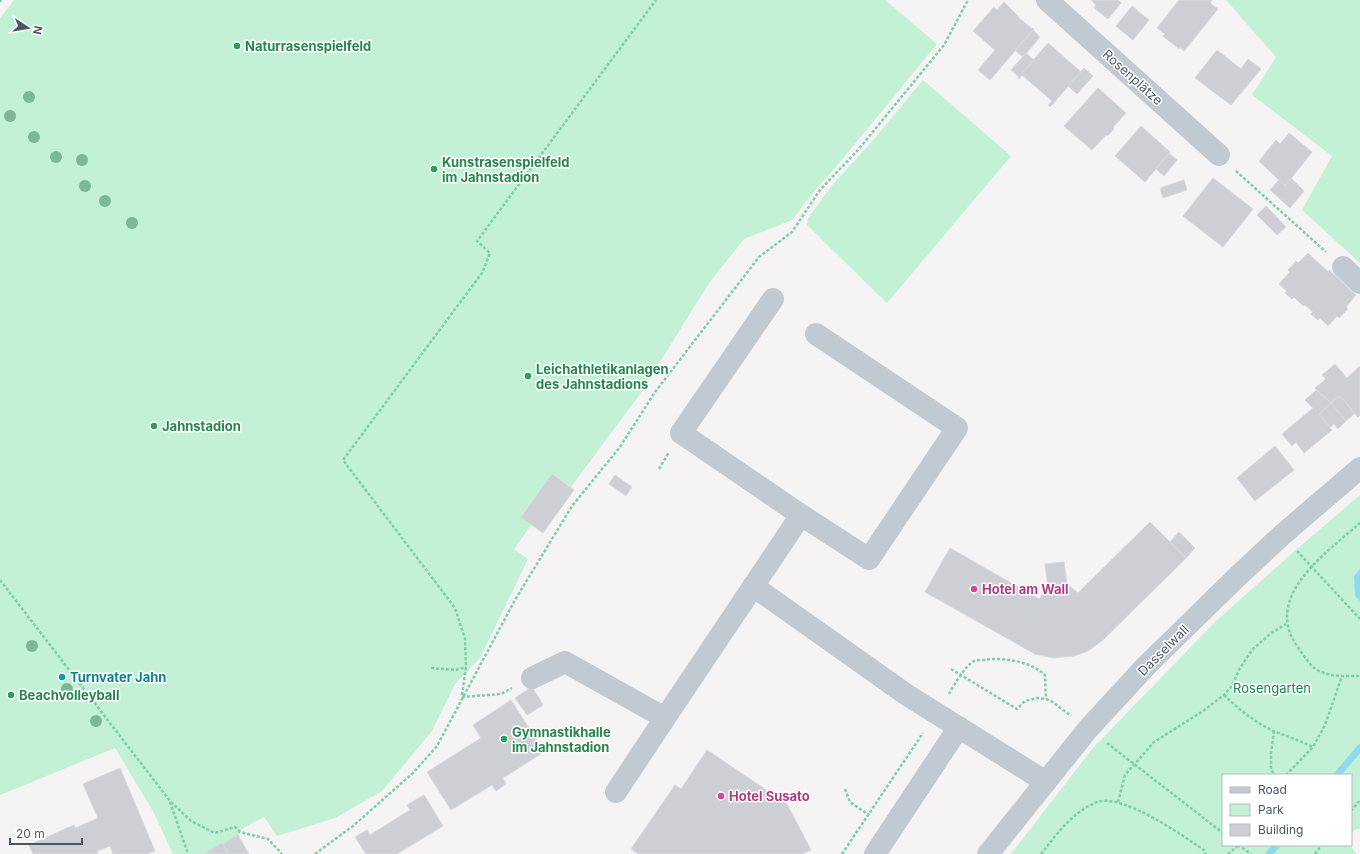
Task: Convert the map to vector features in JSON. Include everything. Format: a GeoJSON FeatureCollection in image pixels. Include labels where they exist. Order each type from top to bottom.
{"type":"FeatureCollection","features":[{"type":"Feature","properties":{"kind":"street","name":"Rosenplätze"},"geometry":{"type":"LineString","coordinates":[[1047,0],[1219,155]]}},
{"type":"Feature","properties":{"kind":"street"},"geometry":{"type":"LineString","coordinates":[[1343,266],[1360,283]]}},
{"type":"Feature","properties":{"kind":"street"},"geometry":{"type":"LineString","coordinates":[[773,299],[681,433],[801,515],[869,559],[957,428],[816,334]]}},
{"type":"Feature","properties":{"kind":"street","name":"Dasselwall"},"geometry":{"type":"LineString","coordinates":[[988,854],[1088,729],[1146,666],[1282,535],[1360,468]]}},
{"type":"Feature","properties":{"kind":"street"},"geometry":{"type":"LineString","coordinates":[[616,792],[801,515]]}},
{"type":"Feature","properties":{"kind":"street"},"geometry":{"type":"LineString","coordinates":[[753,586],[907,695],[1046,782]]}},
{"type":"Feature","properties":{"kind":"street"},"geometry":{"type":"LineString","coordinates":[[532,678],[565,662],[665,718]]}},
{"type":"Feature","properties":{"kind":"street"},"geometry":{"type":"LineString","coordinates":[[874,854],[891,831],[959,727]]}},
{"type":"Feature","properties":{"kind":"path"},"geometry":{"type":"LineString","coordinates":[[462,697],[466,667],[465,639],[455,608],[343,460],[482,273],[490,253],[477,242],[656,0]]}},
{"type":"Feature","properties":{"kind":"path"},"geometry":{"type":"LineString","coordinates":[[314,854],[353,826],[413,773],[436,746],[515,600],[572,506],[620,448],[655,392],[759,257],[792,232],[820,190],[858,150],[944,45],[968,0]]}},
{"type":"Feature","properties":{"kind":"path"},"geometry":{"type":"LineString","coordinates":[[1219,155],[1343,266]]}},
{"type":"Feature","properties":{"kind":"path"},"geometry":{"type":"LineString","coordinates":[[1360,523],[1299,580],[1288,604],[1286,624],[1295,644],[1312,666],[1328,675],[1360,676]]}},
{"type":"Feature","properties":{"kind":"path"},"geometry":{"type":"LineString","coordinates":[[1282,535],[1311,568],[1360,619]]}},
{"type":"Feature","properties":{"kind":"path"},"geometry":{"type":"LineString","coordinates":[[0,580],[170,802],[192,821],[215,833],[235,827],[240,832],[268,839],[282,854]]}},
{"type":"Feature","properties":{"kind":"path"},"geometry":{"type":"LineString","coordinates":[[1118,802],[1125,775],[1154,742],[1203,711],[1224,695],[1231,687],[1240,668],[1252,650],[1270,634],[1286,624]]}},
{"type":"Feature","properties":{"kind":"path"},"geometry":{"type":"LineString","coordinates":[[431,668],[456,670],[466,667]]}},
{"type":"Feature","properties":{"kind":"path"},"geometry":{"type":"LineString","coordinates":[[951,669],[1017,709],[1024,701],[1037,698],[1051,701],[1222,832]]}},
{"type":"Feature","properties":{"kind":"path"},"geometry":{"type":"LineString","coordinates":[[1287,774],[1313,747],[1325,725],[1342,676]]}},
{"type":"Feature","properties":{"kind":"path"},"geometry":{"type":"LineString","coordinates":[[462,697],[501,694],[532,678]]}},
{"type":"Feature","properties":{"kind":"path"},"geometry":{"type":"LineString","coordinates":[[1224,695],[1233,704],[1258,722],[1274,731],[1313,747]]}},
{"type":"Feature","properties":{"kind":"path"},"geometry":{"type":"LineString","coordinates":[[1274,731],[1271,753],[1271,770],[1274,774]]}},
{"type":"Feature","properties":{"kind":"path"},"geometry":{"type":"LineString","coordinates":[[845,788],[850,802],[891,831]]}},
{"type":"Feature","properties":{"kind":"path"},"geometry":{"type":"LineString","coordinates":[[1352,810],[1360,800]]}},
{"type":"Feature","properties":{"kind":"path"},"geometry":{"type":"LineString","coordinates":[[170,802],[188,854]]}},
{"type":"Feature","properties":{"kind":"path"},"geometry":{"type":"LineString","coordinates":[[1041,854],[1066,823],[1080,811],[1098,802],[1118,802],[1160,821],[1204,850],[1206,854]]}},
{"type":"Feature","properties":{"kind":"path"},"geometry":{"type":"LineString","coordinates":[[1228,854],[1238,846]]}},
{"type":"Feature","properties":{"kind":"path"},"geometry":{"type":"LineString","coordinates":[[1240,846],[1251,854]]}},
{"type":"Feature","properties":{"kind":"path"},"geometry":{"type":"LineString","coordinates":[[1315,854],[1321,846]]}},
{"type":"Feature","properties":{"kind":"green space"},"geometry":{"type":"Polygon","coordinates":[[[14,0],[885,0],[937,44],[792,220],[744,239],[709,283],[640,394],[571,487],[552,474],[521,516],[532,524],[514,549],[528,559],[480,658],[455,684],[432,731],[382,791],[335,818],[277,836],[264,817],[242,829],[238,835],[204,854],[173,854],[153,811],[115,748],[0,795],[0,18],[14,0]]]}},
{"type":"Feature","properties":{"kind":"green space"},"geometry":{"type":"Polygon","coordinates":[[[1226,0],[1360,0],[1360,263],[1302,210],[1332,156],[1252,95],[1276,57],[1226,0]]]}},
{"type":"Feature","properties":{"kind":"green space"},"geometry":{"type":"Polygon","coordinates":[[[923,80],[1011,156],[887,303],[807,225],[808,218],[833,184],[870,144],[923,80]]]}},
{"type":"Feature","properties":{"kind":"green space","name":"Rosengarten"},"geometry":{"type":"Polygon","coordinates":[[[1360,495],[1360,829],[1353,831],[1352,834],[1352,774],[1222,774],[1222,846],[1352,846],[1356,854],[1011,854],[1093,748],[1216,621],[1360,495]]]}},
{"type":"Feature","properties":{"kind":"water"},"geometry":{"type":"Polygon","coordinates":[[[1360,569],[1360,601],[1355,596],[1354,576],[1360,569]]]}},
{"type":"Feature","properties":{"kind":"building"},"geometry":{"type":"Polygon","coordinates":[[[1091,0],[1118,0],[1121,3],[1108,19],[1094,8],[1096,5],[1091,0]]]}},
{"type":"Feature","properties":{"kind":"building"},"geometry":{"type":"Polygon","coordinates":[[[1179,0],[1212,0],[1210,3],[1218,9],[1184,51],[1180,47],[1179,49],[1163,36],[1165,34],[1157,28],[1179,0]]]}},
{"type":"Feature","properties":{"kind":"building"},"geometry":{"type":"Polygon","coordinates":[[[1004,2],[1018,17],[1034,29],[990,80],[978,70],[995,50],[973,31],[994,7],[997,10],[1004,2]]]}},
{"type":"Feature","properties":{"kind":"building"},"geometry":{"type":"Polygon","coordinates":[[[1132,6],[1149,20],[1133,40],[1116,26],[1132,6]]]}},
{"type":"Feature","properties":{"kind":"building"},"geometry":{"type":"Polygon","coordinates":[[[1033,30],[1040,37],[1023,57],[1015,50],[1033,30]]]}},
{"type":"Feature","properties":{"kind":"building"},"geometry":{"type":"Polygon","coordinates":[[[1048,43],[1081,72],[1050,107],[1048,105],[1052,101],[1022,75],[1019,79],[1018,78],[1048,43]]]}},
{"type":"Feature","properties":{"kind":"building"},"geometry":{"type":"Polygon","coordinates":[[[1217,50],[1241,69],[1248,59],[1261,69],[1231,105],[1195,78],[1217,50]]]}},
{"type":"Feature","properties":{"kind":"building"},"geometry":{"type":"Polygon","coordinates":[[[1026,53],[1034,60],[1019,77],[1011,70],[1026,53]]]}},
{"type":"Feature","properties":{"kind":"building"},"geometry":{"type":"Polygon","coordinates":[[[1084,68],[1093,76],[1077,94],[1068,86],[1084,68]]]}},
{"type":"Feature","properties":{"kind":"building"},"geometry":{"type":"Polygon","coordinates":[[[1098,88],[1126,113],[1113,127],[1114,129],[1092,150],[1064,126],[1098,88]]]}},
{"type":"Feature","properties":{"kind":"building"},"geometry":{"type":"Polygon","coordinates":[[[1141,126],[1170,152],[1145,182],[1115,156],[1141,126]]]}},
{"type":"Feature","properties":{"kind":"building"},"geometry":{"type":"Polygon","coordinates":[[[1289,133],[1312,152],[1285,186],[1259,161],[1276,140],[1280,144],[1289,133]]]}},
{"type":"Feature","properties":{"kind":"building"},"geometry":{"type":"Polygon","coordinates":[[[1169,153],[1177,160],[1164,176],[1156,169],[1169,153]]]}},
{"type":"Feature","properties":{"kind":"building"},"geometry":{"type":"Polygon","coordinates":[[[1213,178],[1253,209],[1223,247],[1183,216],[1213,178]]]}},
{"type":"Feature","properties":{"kind":"building"},"geometry":{"type":"Polygon","coordinates":[[[1291,178],[1304,191],[1290,208],[1270,190],[1279,180],[1285,186],[1291,178]]]}},
{"type":"Feature","properties":{"kind":"building"},"geometry":{"type":"Polygon","coordinates":[[[1184,180],[1187,190],[1163,198],[1160,188],[1184,180]]]}},
{"type":"Feature","properties":{"kind":"building"},"geometry":{"type":"Polygon","coordinates":[[[1266,206],[1286,227],[1277,235],[1257,215],[1266,206]]]}},
{"type":"Feature","properties":{"kind":"building"},"geometry":{"type":"Polygon","coordinates":[[[1308,253],[1356,295],[1346,307],[1348,309],[1339,318],[1337,316],[1328,326],[1320,318],[1318,320],[1311,314],[1313,312],[1305,305],[1303,306],[1294,297],[1292,299],[1285,293],[1287,291],[1279,284],[1290,272],[1288,270],[1296,261],[1298,263],[1308,253]]]}},
{"type":"Feature","properties":{"kind":"building"},"geometry":{"type":"Polygon","coordinates":[[[1335,364],[1347,378],[1360,366],[1360,415],[1358,417],[1340,396],[1331,403],[1315,388],[1326,379],[1322,375],[1335,364]]]}},
{"type":"Feature","properties":{"kind":"building"},"geometry":{"type":"Polygon","coordinates":[[[1316,390],[1331,403],[1319,414],[1332,430],[1304,453],[1296,442],[1292,446],[1282,434],[1313,408],[1305,400],[1316,390]]]}},
{"type":"Feature","properties":{"kind":"building"},"geometry":{"type":"Polygon","coordinates":[[[1340,396],[1355,413],[1346,421],[1331,403],[1340,396]]]}},
{"type":"Feature","properties":{"kind":"building"},"geometry":{"type":"Polygon","coordinates":[[[1331,403],[1346,421],[1338,429],[1334,424],[1330,427],[1319,414],[1331,403]]]}},
{"type":"Feature","properties":{"kind":"building"},"geometry":{"type":"Polygon","coordinates":[[[1275,446],[1294,470],[1255,501],[1237,478],[1275,446]]]}},
{"type":"Feature","properties":{"kind":"building"},"geometry":{"type":"Polygon","coordinates":[[[552,474],[574,490],[543,533],[521,517],[552,474]]]}},
{"type":"Feature","properties":{"kind":"building"},"geometry":{"type":"Polygon","coordinates":[[[615,475],[632,487],[626,496],[609,484],[615,475]]]}},
{"type":"Feature","properties":{"kind":"building","name":"Hotel am Wall"},"geometry":{"type":"Polygon","coordinates":[[[1150,522],[1186,558],[1103,640],[1088,651],[1074,656],[1053,658],[1035,654],[925,592],[950,548],[1039,599],[1048,587],[1045,564],[1064,562],[1067,584],[1078,593],[1150,522]]]}},
{"type":"Feature","properties":{"kind":"building"},"geometry":{"type":"Polygon","coordinates":[[[1179,532],[1195,548],[1186,558],[1170,542],[1179,532]]]}},
{"type":"Feature","properties":{"kind":"building"},"geometry":{"type":"Polygon","coordinates":[[[532,687],[543,705],[527,715],[515,698],[532,687]]]}},
{"type":"Feature","properties":{"kind":"building"},"geometry":{"type":"Polygon","coordinates":[[[511,700],[544,752],[503,778],[506,784],[496,791],[492,785],[451,810],[427,772],[481,738],[473,725],[511,700]]]}},
{"type":"Feature","properties":{"kind":"building","name":"Hotel Susato"},"geometry":{"type":"Polygon","coordinates":[[[707,750],[787,804],[811,850],[802,854],[638,854],[631,849],[675,785],[681,789],[707,750]]]}},
{"type":"Feature","properties":{"kind":"building"},"geometry":{"type":"Polygon","coordinates":[[[120,768],[155,851],[147,854],[113,854],[110,846],[97,851],[98,854],[33,854],[29,845],[74,825],[75,828],[98,818],[83,784],[120,768]]]}},
{"type":"Feature","properties":{"kind":"building"},"geometry":{"type":"Polygon","coordinates":[[[424,795],[443,826],[397,854],[366,854],[355,837],[367,830],[370,835],[410,810],[407,805],[424,795]]]}},
{"type":"Feature","properties":{"kind":"building"},"geometry":{"type":"Polygon","coordinates":[[[238,835],[249,854],[229,854],[223,844],[238,835]]]}},
{"type":"Feature","properties":{"kind":"building"},"geometry":{"type":"Polygon","coordinates":[[[222,843],[229,854],[204,854],[222,843]]]}},
{"type":"Feature","properties":{"kind":"waterway"},"geometry":{"type":"LineString","coordinates":[[1338,774],[1360,748]]}},
{"type":"Feature","properties":{"kind":"waterway"},"geometry":{"type":"LineString","coordinates":[[1269,854],[1276,846]]}},
{"type":"Feature","properties":{"kind":"place","name":"Naturrasenspielfeld"},"geometry":{"type":"Point","coordinates":[237,46]}},
{"type":"Feature","properties":{"kind":"place","name":"Kunstrasenspielfeld im Jahnstadion"},"geometry":{"type":"Point","coordinates":[434,169]}},
{"type":"Feature","properties":{"kind":"place","name":"Leichathletikanlagen des Jahnstadions"},"geometry":{"type":"Point","coordinates":[528,376]}},
{"type":"Feature","properties":{"kind":"place","name":"Jahnstadion"},"geometry":{"type":"Point","coordinates":[154,426]}},
{"type":"Feature","properties":{"kind":"place","name":"Hotel am Wall"},"geometry":{"type":"Point","coordinates":[974,589]}},
{"type":"Feature","properties":{"kind":"place","name":"Turnvater Jahn"},"geometry":{"type":"Point","coordinates":[62,677]}},
{"type":"Feature","properties":{"kind":"place","name":"Beachvolleyball"},"geometry":{"type":"Point","coordinates":[11,695]}},
{"type":"Feature","properties":{"kind":"place","name":"Gymnastikhalle im Jahnstadion"},"geometry":{"type":"Point","coordinates":[504,739]}},
{"type":"Feature","properties":{"kind":"place","name":"Hotel Susato"},"geometry":{"type":"Point","coordinates":[721,796]}}]}
